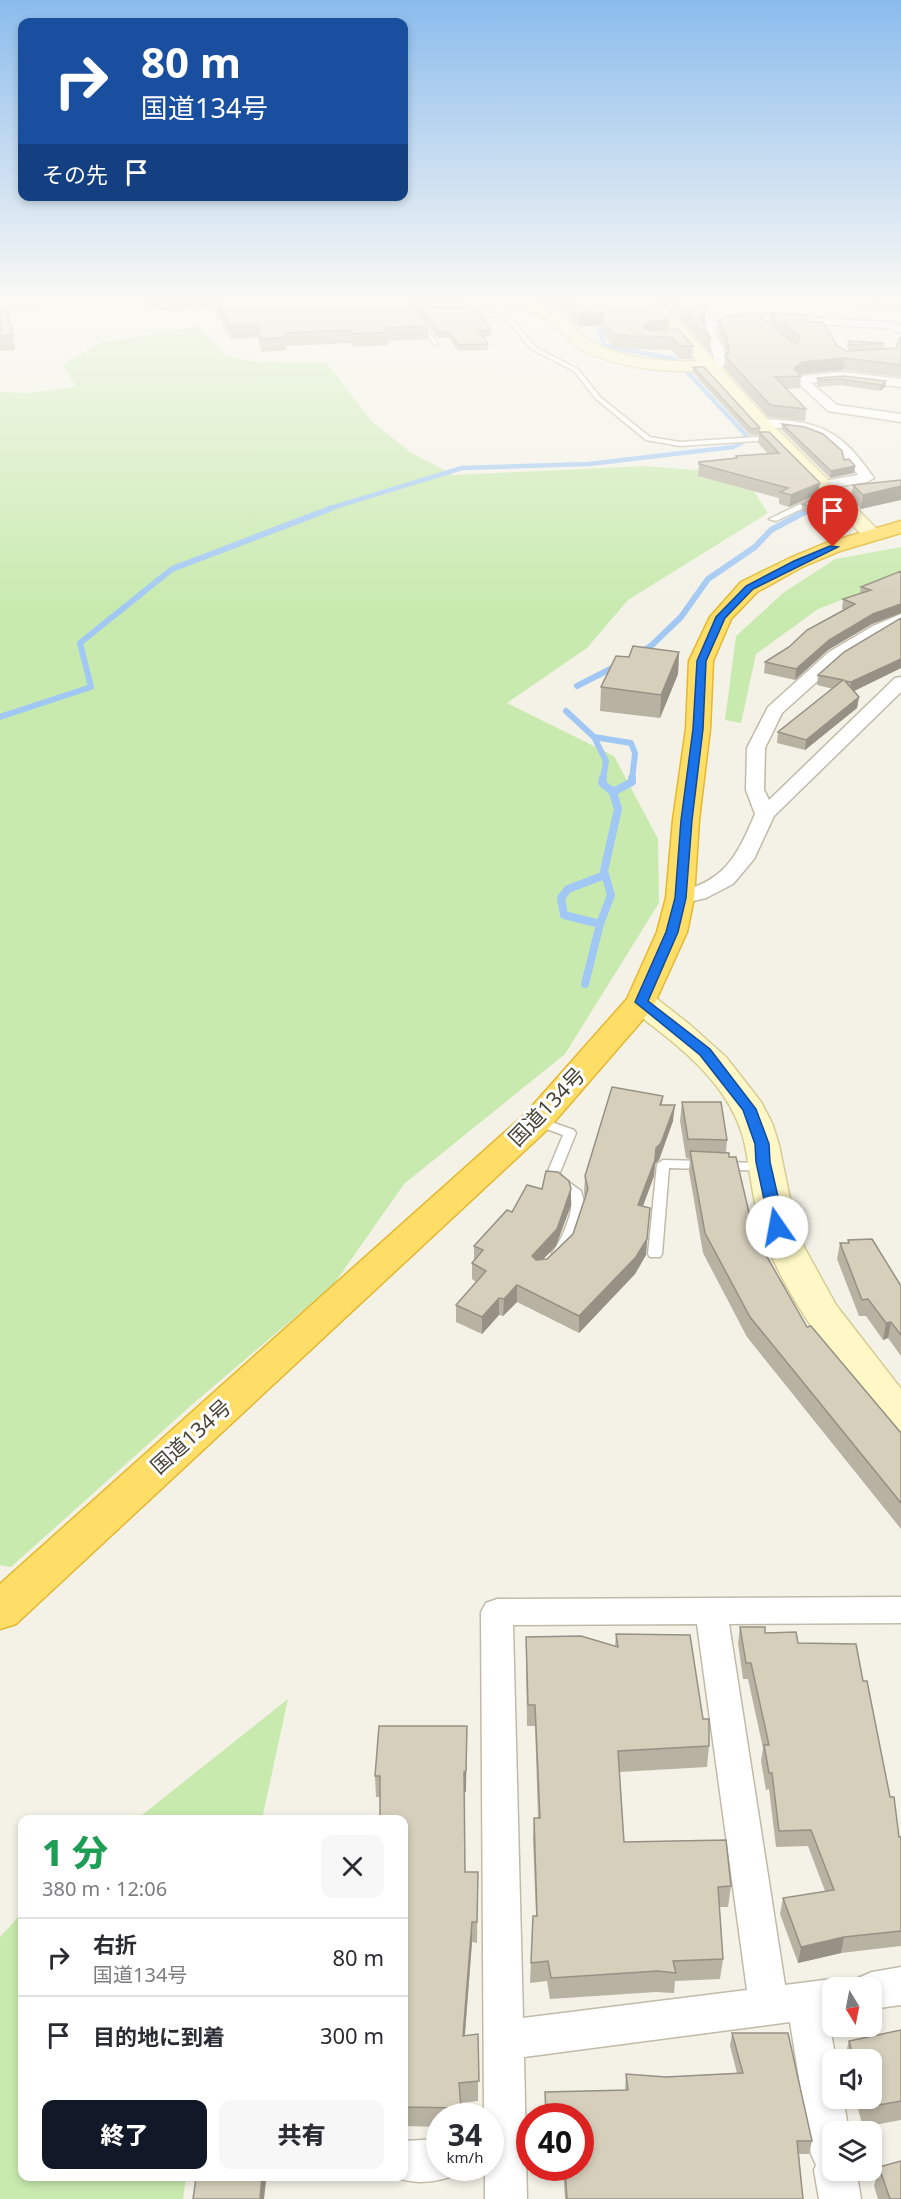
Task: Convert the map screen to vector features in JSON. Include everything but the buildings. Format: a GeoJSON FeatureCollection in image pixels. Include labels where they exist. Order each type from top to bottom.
{"type":"FeatureCollection","features":[{"type":"Feature","properties":{"kind":"highway","name":"国道134号"},"geometry":{"type":"LineString","coordinates":[[0,1611],[537,1121],[641,1002],[672,932],[680,898],[686,820],[698,729],[701,661],[721,617],[749,587],[797,562],[872,534],[901,527]]}},
{"type":"Feature","properties":{"kind":"street"},"geometry":{"type":"LineString","coordinates":[[744,404],[872,534]]}},
{"type":"Feature","properties":{"kind":"street"},"geometry":{"type":"LineString","coordinates":[[828,404],[833,408],[901,418]]}},
{"type":"Feature","properties":{"kind":"street"},"geometry":{"type":"LineString","coordinates":[[761,423],[802,425],[835,438],[855,460],[867,478],[827,489]]}},
{"type":"Feature","properties":{"kind":"street"},"geometry":{"type":"LineString","coordinates":[[827,489],[878,487]]}},
{"type":"Feature","properties":{"kind":"street"},"geometry":{"type":"LineString","coordinates":[[765,814],[755,790],[756,748],[774,711],[835,656],[879,629],[901,619]]}},
{"type":"Feature","properties":{"kind":"street"},"geometry":{"type":"LineString","coordinates":[[680,898],[700,894],[733,876],[748,856],[765,814],[901,682]]}},
{"type":"Feature","properties":{"kind":"street"},"geometry":{"type":"LineString","coordinates":[[641,1002],[705,1052],[749,1109],[762,1144],[764,1167],[777,1227],[798,1274],[857,1363],[901,1416]]}},
{"type":"Feature","properties":{"kind":"street"},"geometry":{"type":"LineString","coordinates":[[503,2103],[504,2040],[497,1612],[901,1610]]}},
{"type":"Feature","properties":{"kind":"street"},"geometry":{"type":"LineString","coordinates":[[711,1612],[802,2002],[825,2121]]}},
{"type":"Feature","properties":{"kind":"street"},"geometry":{"type":"LineString","coordinates":[[882,1989],[901,1986]]}},
{"type":"Feature","properties":{"kind":"street"},"geometry":{"type":"LineString","coordinates":[[504,2040],[802,2002]]}},
{"type":"Feature","properties":{"kind":"street"},"geometry":{"type":"LineString","coordinates":[[408,2161],[426,2160]]}},
{"type":"Feature","properties":{"kind":"street"},"geometry":{"type":"LineString","coordinates":[[838,2181],[840,2199]]}},
{"type":"Feature","properties":{"kind":"lane"},"geometry":{"type":"LineString","coordinates":[[605,404],[648,439],[680,444],[776,438]]}},
{"type":"Feature","properties":{"kind":"lane"},"geometry":{"type":"LineString","coordinates":[[773,519],[827,489]]}},
{"type":"Feature","properties":{"kind":"lane"},"geometry":{"type":"LineString","coordinates":[[537,1121],[570,1133],[552,1176],[576,1194],[579,1205],[564,1249],[548,1264]]}},
{"type":"Feature","properties":{"kind":"lane"},"geometry":{"type":"LineString","coordinates":[[655,1254],[663,1164],[764,1167]]}},
{"type":"Feature","properties":{"kind":"green space"},"geometry":{"type":"Polygon","coordinates":[[[0,404],[358,404],[372,422],[413,454],[454,475],[645,466],[743,474],[768,513],[628,600],[587,648],[507,703],[614,756],[658,839],[659,903],[565,1054],[404,1184],[334,1284],[195,1402],[11,1567],[0,1565],[0,404]]]}},
{"type":"Feature","properties":{"kind":"green space"},"geometry":{"type":"Polygon","coordinates":[[[901,547],[901,577],[818,609],[756,654],[741,723],[725,720],[736,636],[783,593],[835,559],[901,547]]]}},
{"type":"Feature","properties":{"kind":"green space"},"geometry":{"type":"Polygon","coordinates":[[[288,1699],[263,1815],[142,1815],[288,1699]]]}},
{"type":"Feature","properties":{"kind":"green space"},"geometry":{"type":"Polygon","coordinates":[[[18,1917],[18,2181],[185,2181],[183,2199],[0,2199],[0,1937],[18,1917]]]}},
{"type":"Feature","properties":{"kind":"waterway"},"geometry":{"type":"LineString","coordinates":[[328,509],[462,468],[589,464],[733,447],[742,443],[747,436],[717,404]]}},
{"type":"Feature","properties":{"kind":"waterway"},"geometry":{"type":"LineString","coordinates":[[809,509],[813,507]]}},
{"type":"Feature","properties":{"kind":"waterway"},"geometry":{"type":"LineString","coordinates":[[0,717],[91,687],[80,643],[172,569],[332,508]]}},
{"type":"Feature","properties":{"kind":"waterway"},"geometry":{"type":"LineString","coordinates":[[638,654],[652,645],[681,617],[708,579],[755,547],[771,530],[812,508]]}},
{"type":"Feature","properties":{"kind":"waterway"},"geometry":{"type":"LineString","coordinates":[[577,686],[620,664]]}},
{"type":"Feature","properties":{"kind":"waterway"},"geometry":{"type":"LineString","coordinates":[[566,711],[594,737]]}},
{"type":"Feature","properties":{"kind":"waterway"},"geometry":{"type":"LineString","coordinates":[[594,737],[631,743],[635,753],[632,780]]}},
{"type":"Feature","properties":{"kind":"waterway"},"geometry":{"type":"LineString","coordinates":[[594,737],[606,761],[603,780]]}},
{"type":"Feature","properties":{"kind":"waterway"},"geometry":{"type":"LineString","coordinates":[[603,778],[602,783],[613,792]]}},
{"type":"Feature","properties":{"kind":"waterway"},"geometry":{"type":"LineString","coordinates":[[613,792],[632,780]]}},
{"type":"Feature","properties":{"kind":"waterway"},"geometry":{"type":"LineString","coordinates":[[600,924],[611,895],[604,871],[618,809],[613,792]]}},
{"type":"Feature","properties":{"kind":"waterway"},"geometry":{"type":"LineString","coordinates":[[600,924],[564,915],[561,898],[568,889],[605,875]]}},
{"type":"Feature","properties":{"kind":"waterway"},"geometry":{"type":"LineString","coordinates":[[585,984],[600,924]]}},
{"type":"Feature","properties":{"kind":"route"},"geometry":{"type":"LineString","coordinates":[[777,1227],[763,1162],[762,1144],[749,1109],[705,1052],[641,1002],[657,971],[672,932],[680,898],[686,820],[698,729],[701,661],[721,617],[749,587],[797,562],[833,547]]}}]}
